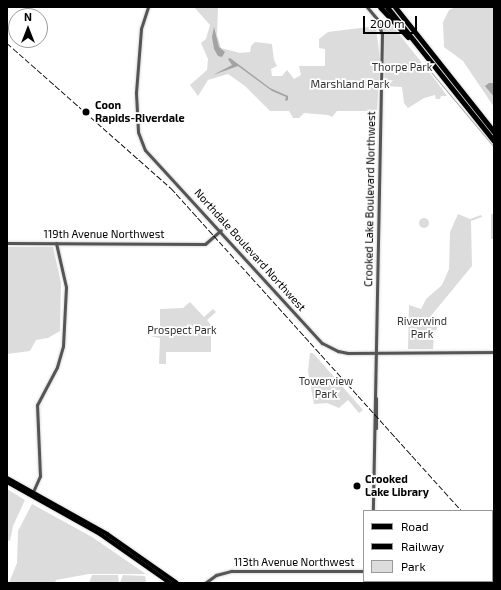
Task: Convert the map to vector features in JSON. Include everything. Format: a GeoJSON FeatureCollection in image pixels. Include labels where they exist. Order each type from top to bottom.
{"type":"FeatureCollection","features":[{"type":"Feature","properties":{"kind":"highway"},"geometry":{"type":"LineString","coordinates":[[379,7],[432,63]]}},
{"type":"Feature","properties":{"kind":"highway"},"geometry":{"type":"LineString","coordinates":[[387,7],[494,140]]}},
{"type":"Feature","properties":{"kind":"highway"},"geometry":{"type":"LineString","coordinates":[[397,7],[494,132]]}},
{"type":"Feature","properties":{"kind":"main road"},"geometry":{"type":"LineString","coordinates":[[7,478],[100,534],[170,583]]}},
{"type":"Feature","properties":{"kind":"main road"},"geometry":{"type":"LineString","coordinates":[[7,482],[107,534],[177,583]]}},
{"type":"Feature","properties":{"kind":"street","name":"Northdale Boulevard Northwest"},"geometry":{"type":"LineString","coordinates":[[148,7],[141,29],[138,54],[136,118],[140,140],[151,157],[221,230],[322,343],[338,351],[494,352]]}},
{"type":"Feature","properties":{"kind":"street","name":"Crooked Lake Boulevard Northwest"},"geometry":{"type":"LineString","coordinates":[[367,7],[376,19],[382,34],[373,510]]}},
{"type":"Feature","properties":{"kind":"street","name":"119th Avenue Northwest"},"geometry":{"type":"LineString","coordinates":[[7,243],[202,243],[221,230]]}},
{"type":"Feature","properties":{"kind":"street"},"geometry":{"type":"LineString","coordinates":[[32,494],[40,476],[36,417],[39,401],[56,370],[62,346],[66,287],[56,243]]}},
{"type":"Feature","properties":{"kind":"street","name":"113th Avenue Northwest"},"geometry":{"type":"LineString","coordinates":[[204,583],[224,572],[363,571]]}},
{"type":"Feature","properties":{"kind":"green space","name":"Marshland Park"},"geometry":{"type":"Polygon","coordinates":[[[194,7],[218,7],[217,35],[221,48],[240,53],[250,52],[251,46],[255,42],[272,44],[274,60],[277,66],[271,69],[272,76],[282,76],[287,70],[294,79],[301,75],[299,66],[325,66],[325,49],[319,48],[319,39],[328,32],[376,26],[380,61],[377,111],[337,111],[332,117],[328,115],[304,113],[299,118],[293,118],[289,111],[270,111],[245,86],[228,74],[208,80],[198,96],[190,85],[207,70],[208,59],[201,43],[206,39],[210,25],[194,7]]]}},
{"type":"Feature","properties":{"kind":"green space"},"geometry":{"type":"Polygon","coordinates":[[[456,7],[494,7],[494,107],[463,61],[444,47],[443,22],[449,10],[456,7]]]}},
{"type":"Feature","properties":{"kind":"green space","name":"Thorpe Park"},"geometry":{"type":"Polygon","coordinates":[[[391,24],[447,96],[441,96],[440,99],[436,99],[435,95],[424,98],[408,108],[404,103],[402,87],[385,86],[382,25],[391,24]]]}},
{"type":"Feature","properties":{"kind":"green space","name":"Riverwind Park"},"geometry":{"type":"Polygon","coordinates":[[[458,214],[470,219],[481,215],[482,217],[471,221],[472,266],[430,317],[439,324],[434,335],[433,349],[408,349],[409,305],[421,309],[426,299],[442,285],[449,269],[450,232],[458,214]]]}},
{"type":"Feature","properties":{"kind":"green space"},"geometry":{"type":"Polygon","coordinates":[[[491,214],[494,214],[494,239],[491,239],[491,214]]]}},
{"type":"Feature","properties":{"kind":"green space"},"geometry":{"type":"Polygon","coordinates":[[[422,218],[426,218],[429,223],[426,228],[422,228],[419,225],[419,221],[422,218]]]}},
{"type":"Feature","properties":{"kind":"green space"},"geometry":{"type":"Polygon","coordinates":[[[7,247],[53,247],[61,283],[60,331],[48,338],[36,340],[30,351],[7,354],[7,247]]]}},
{"type":"Feature","properties":{"kind":"green space","name":"Prospect Park"},"geometry":{"type":"Polygon","coordinates":[[[190,302],[204,317],[213,309],[216,312],[207,320],[211,325],[211,352],[166,352],[166,364],[159,364],[160,338],[150,336],[160,336],[160,309],[183,308],[190,302]]]}},
{"type":"Feature","properties":{"kind":"green space","name":"Towerview Park"},"geometry":{"type":"Polygon","coordinates":[[[310,353],[313,353],[363,410],[359,413],[348,400],[339,408],[327,403],[314,404],[308,371],[310,353]]]}},
{"type":"Feature","properties":{"kind":"green space"},"geometry":{"type":"Polygon","coordinates":[[[7,489],[25,500],[13,526],[10,541],[7,540],[7,489]]]}},
{"type":"Feature","properties":{"kind":"green space"},"geometry":{"type":"Polygon","coordinates":[[[32,504],[92,537],[146,574],[89,574],[56,580],[55,583],[9,583],[17,563],[18,531],[32,504]]]}},
{"type":"Feature","properties":{"kind":"green space"},"geometry":{"type":"Polygon","coordinates":[[[92,575],[118,575],[119,583],[89,583],[92,575]]]}},
{"type":"Feature","properties":{"kind":"green space"},"geometry":{"type":"Polygon","coordinates":[[[123,575],[145,576],[146,581],[145,583],[120,583],[123,575]]]}},
{"type":"Feature","properties":{"kind":"shaded area"},"geometry":{"type":"Polygon","coordinates":[[[214,27],[219,47],[225,52],[222,57],[218,56],[214,49],[212,37],[214,27]]]}},
{"type":"Feature","properties":{"kind":"shaded area"},"geometry":{"type":"Polygon","coordinates":[[[230,58],[270,88],[288,96],[288,100],[285,101],[286,97],[272,91],[238,66],[213,75],[232,65],[228,59],[230,58]]]}},
{"type":"Feature","properties":{"kind":"shaded area"},"geometry":{"type":"Polygon","coordinates":[[[489,83],[494,83],[494,97],[485,86],[489,83]]]}},
{"type":"Feature","properties":{"kind":"waterway"},"geometry":{"type":"LineString","coordinates":[[426,66],[494,147]]}},
{"type":"Feature","properties":{"kind":"railway"},"geometry":{"type":"LineString","coordinates":[[7,43],[171,188],[461,510]]}},
{"type":"Feature","properties":{"kind":"place","name":"Coon Rapids-Riverdale"},"geometry":{"type":"Point","coordinates":[86,112]}},
{"type":"Feature","properties":{"kind":"place","name":"Crooked Lake Library"},"geometry":{"type":"Point","coordinates":[357,486]}}]}
